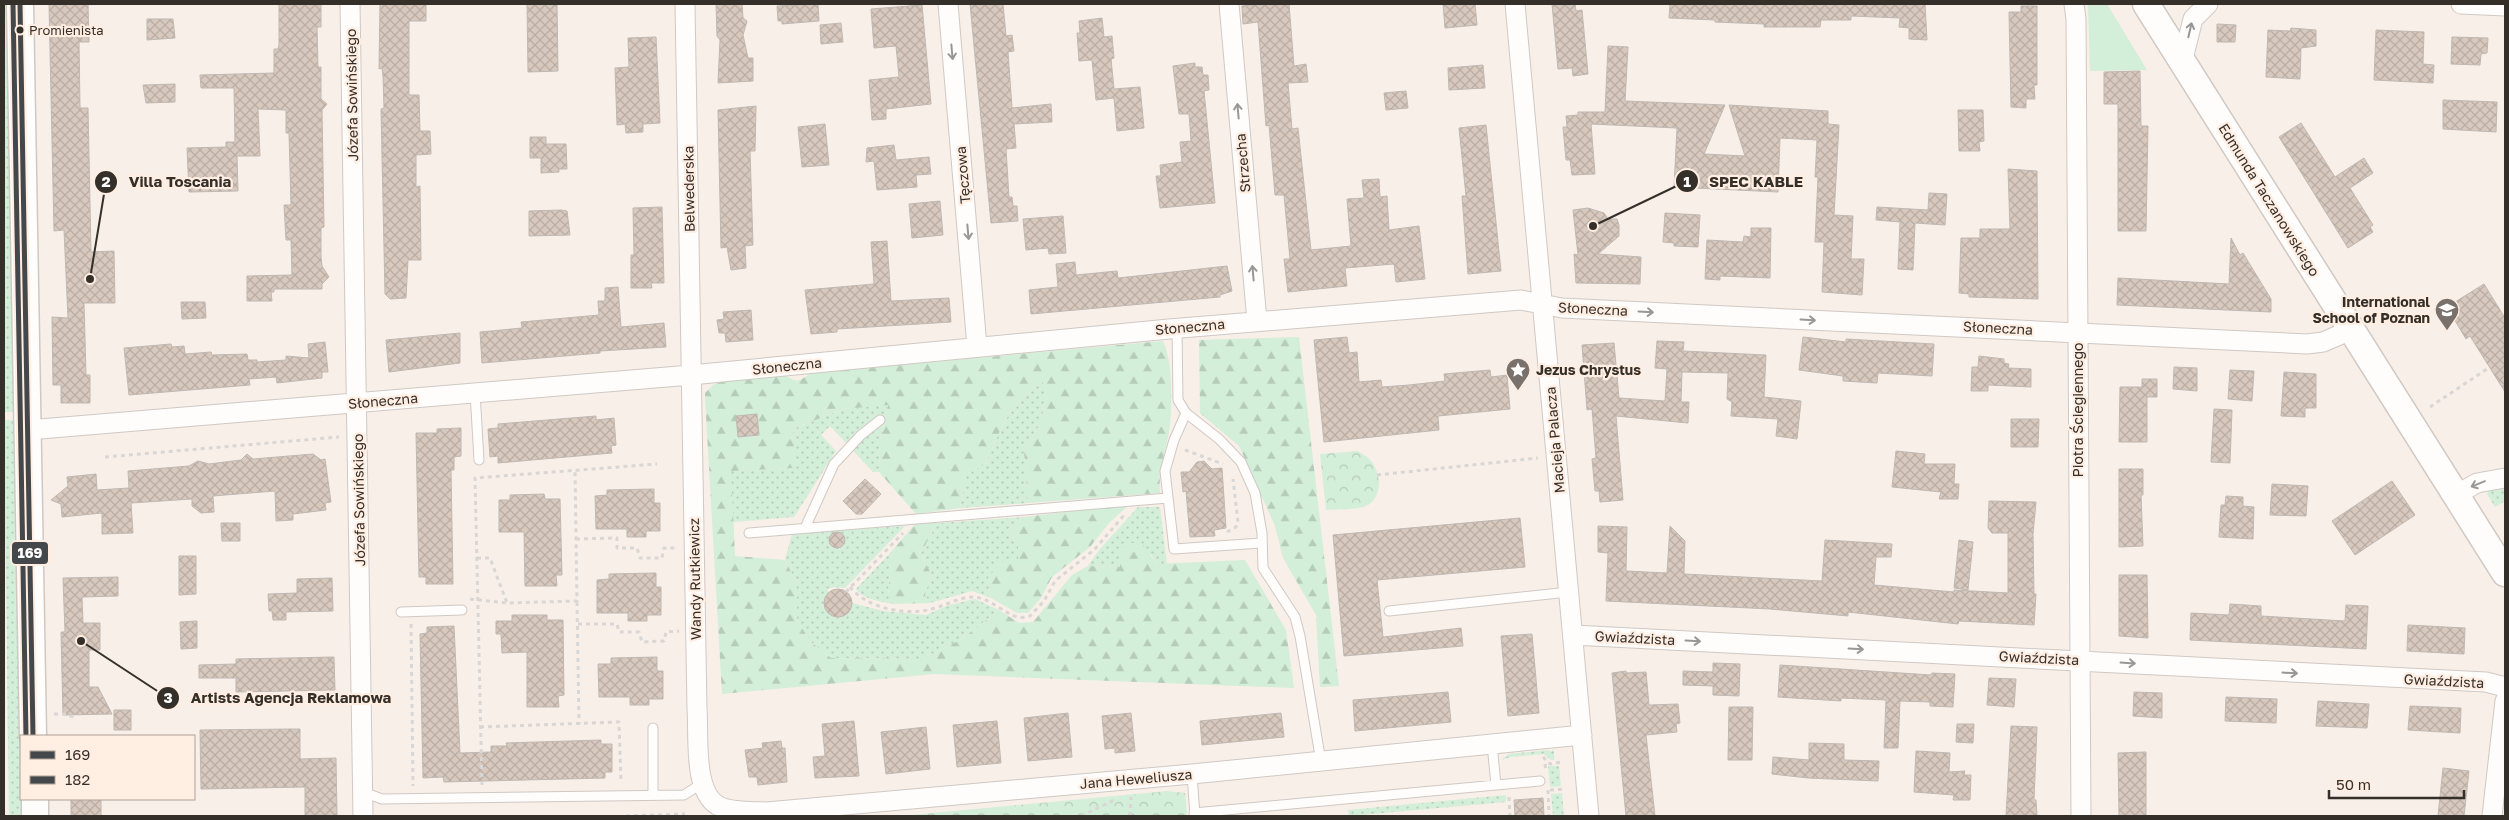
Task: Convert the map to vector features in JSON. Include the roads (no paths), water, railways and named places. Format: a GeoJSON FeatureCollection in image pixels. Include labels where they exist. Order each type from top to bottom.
{"type":"FeatureCollection","features":[{"type":"Feature","properties":{"kind":"street"},"geometry":{"type":"LineString","coordinates":[[20,4],[33,735]]}},
{"type":"Feature","properties":{"kind":"street","name":"Józefa Sowińskiego"},"geometry":{"type":"LineString","coordinates":[[350,4],[358,403],[363,816]]}},
{"type":"Feature","properties":{"kind":"street","name":"Belwederska"},"geometry":{"type":"LineString","coordinates":[[685,4],[690,375]]}},
{"type":"Feature","properties":{"kind":"street","name":"Tęczowa"},"geometry":{"type":"LineString","coordinates":[[948,4],[977,347]]}},
{"type":"Feature","properties":{"kind":"street","name":"Strzecha"},"geometry":{"type":"LineString","coordinates":[[1229,4],[1257,321]]}},
{"type":"Feature","properties":{"kind":"street","name":"Macieja Palacza"},"geometry":{"type":"LineString","coordinates":[[1515,4],[1589,816]]}},
{"type":"Feature","properties":{"kind":"street","name":"Piotra Ściegiennego"},"geometry":{"type":"LineString","coordinates":[[2074,4],[2076,19],[2081,816]]}},
{"type":"Feature","properties":{"kind":"street","name":"Edmunda Taczanowskiego"},"geometry":{"type":"LineString","coordinates":[[2146,4],[2505,573]]}},
{"type":"Feature","properties":{"kind":"street"},"geometry":{"type":"LineString","coordinates":[[2182,63],[2193,19],[2208,4]]}},
{"type":"Feature","properties":{"kind":"street"},"geometry":{"type":"LineString","coordinates":[[2461,4],[2505,6]]}},
{"type":"Feature","properties":{"kind":"street","name":"Słoneczna"},"geometry":{"type":"LineString","coordinates":[[28,430],[690,375],[1257,321],[1521,300],[1562,308],[2078,331],[2307,344],[2323,342],[2351,330]]}},
{"type":"Feature","properties":{"kind":"street","name":"Wandy Rutkiewicz"},"geometry":{"type":"LineString","coordinates":[[690,375],[697,709],[701,784]]}},
{"type":"Feature","properties":{"kind":"street"},"geometry":{"type":"LineString","coordinates":[[2456,495],[2478,484],[2505,478]]}},
{"type":"Feature","properties":{"kind":"street","name":"Gwiaździsta"},"geometry":{"type":"LineString","coordinates":[[1573,634],[2486,682],[2505,687]]}},
{"type":"Feature","properties":{"kind":"street"},"geometry":{"type":"LineString","coordinates":[[2492,816],[2505,701]]}},
{"type":"Feature","properties":{"kind":"street","name":"Jana Heweliusza"},"geometry":{"type":"LineString","coordinates":[[701,784],[717,805],[731,810],[767,812],[1321,762],[1582,735]]}},
{"type":"Feature","properties":{"kind":"street"},"geometry":{"type":"LineString","coordinates":[[35,800],[35,816]]}},
{"type":"Feature","properties":{"kind":"lane"},"geometry":{"type":"LineString","coordinates":[[1177,329],[1178,400],[1186,412],[1219,439],[1241,462],[1255,493],[1262,533],[1263,568],[1295,617],[1300,636],[1321,762]]}},
{"type":"Feature","properties":{"kind":"lane"},"geometry":{"type":"LineString","coordinates":[[475,392],[479,460]]}},
{"type":"Feature","properties":{"kind":"lane"},"geometry":{"type":"LineString","coordinates":[[1186,412],[1174,440],[1166,471],[1174,549],[1261,543]]}},
{"type":"Feature","properties":{"kind":"lane"},"geometry":{"type":"LineString","coordinates":[[805,528],[834,464],[860,435],[880,420]]}},
{"type":"Feature","properties":{"kind":"lane"},"geometry":{"type":"LineString","coordinates":[[749,532],[1168,498]]}},
{"type":"Feature","properties":{"kind":"lane"},"geometry":{"type":"LineString","coordinates":[[1389,611],[1569,592]]}},
{"type":"Feature","properties":{"kind":"lane"},"geometry":{"type":"LineString","coordinates":[[401,612],[462,610]]}},
{"type":"Feature","properties":{"kind":"lane"},"geometry":{"type":"LineString","coordinates":[[653,728],[653,795]]}},
{"type":"Feature","properties":{"kind":"lane"},"geometry":{"type":"LineString","coordinates":[[1492,744],[1496,785]]}},
{"type":"Feature","properties":{"kind":"lane"},"geometry":{"type":"LineString","coordinates":[[1192,774],[1194,815],[1540,781]]}},
{"type":"Feature","properties":{"kind":"lane"},"geometry":{"type":"LineString","coordinates":[[363,792],[382,799],[684,795],[701,784]]}},
{"type":"Feature","properties":{"kind":"place","name":"Promienista"},"geometry":{"type":"Point","coordinates":[20,30]}},
{"type":"Feature","properties":{"kind":"place","name":"SPEC KABLE"},"geometry":{"type":"Point","coordinates":[1593,226]}},
{"type":"Feature","properties":{"kind":"place","name":"Villa Toscania"},"geometry":{"type":"Point","coordinates":[90,279]}},
{"type":"Feature","properties":{"kind":"place","name":"International School of Poznan"},"geometry":{"type":"Point","coordinates":[2447,331]}},
{"type":"Feature","properties":{"kind":"place","name":"Jezus Chrystus"},"geometry":{"type":"Point","coordinates":[1518,391]}},
{"type":"Feature","properties":{"kind":"place","name":"Artists Agencja Reklamowa"},"geometry":{"type":"Point","coordinates":[81,641]}}]}
